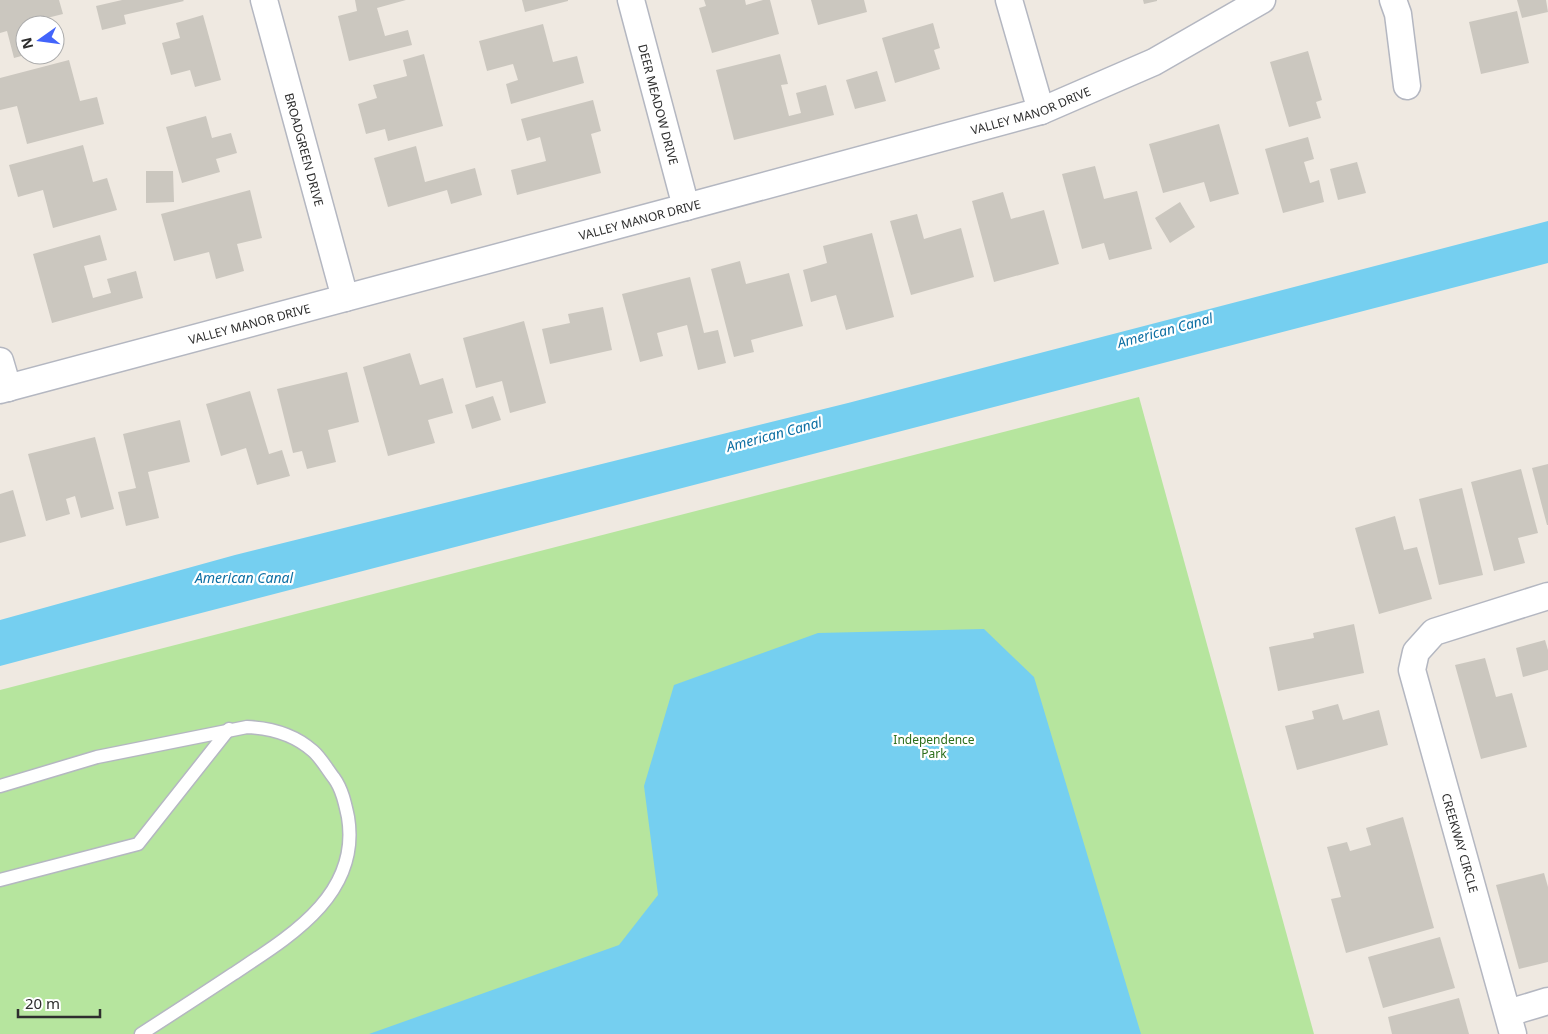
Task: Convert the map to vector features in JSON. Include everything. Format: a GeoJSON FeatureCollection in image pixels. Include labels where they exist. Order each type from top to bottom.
{"type":"FeatureCollection","features":[{"type":"Feature","properties":{"kind":"street","name":"BROADGREEN DRIVE"},"geometry":{"type":"LineString","coordinates":[[264,0],[345,298]]}},
{"type":"Feature","properties":{"kind":"street","name":"DEER MEADOW DRIVE"},"geometry":{"type":"LineString","coordinates":[[631,0],[686,207]]}},
{"type":"Feature","properties":{"kind":"street"},"geometry":{"type":"LineString","coordinates":[[1009,0],[1040,111]]}},
{"type":"Feature","properties":{"kind":"street","name":"VALLEY MANOR DRIVE"},"geometry":{"type":"LineString","coordinates":[[4,389],[1040,111],[1154,62],[1262,0]]}},
{"type":"Feature","properties":{"kind":"street"},"geometry":{"type":"LineString","coordinates":[[1393,0],[1398,14],[1407,86]]}},
{"type":"Feature","properties":{"kind":"street"},"geometry":{"type":"LineString","coordinates":[[0,361],[4,389]]}},
{"type":"Feature","properties":{"kind":"street","name":"CREEKWAY CIRCLE"},"geometry":{"type":"LineString","coordinates":[[1511,1023],[1412,670],[1416,652],[1434,632],[1548,596]]}},
{"type":"Feature","properties":{"kind":"street"},"geometry":{"type":"LineString","coordinates":[[1511,1023],[1548,1001]]}},
{"type":"Feature","properties":{"kind":"lane"},"geometry":{"type":"LineString","coordinates":[[0,786],[97,757],[229,729],[247,727],[264,728],[299,740],[314,752],[339,785],[350,828],[349,841],[344,867],[337,884],[326,900],[314,914],[273,947],[141,1034]]}},
{"type":"Feature","properties":{"kind":"lane"},"geometry":{"type":"LineString","coordinates":[[0,880],[138,844],[229,729]]}},
{"type":"Feature","properties":{"kind":"green space","name":"Independence Park"},"geometry":{"type":"Polygon","coordinates":[[[1139,397],[1314,1034],[0,1034],[0,690],[1139,397]]]}},
{"type":"Feature","properties":{"kind":"water","name":"American Canal"},"geometry":{"type":"Polygon","coordinates":[[[1548,221],[1548,263],[0,666],[0,620],[235,555],[848,403],[1548,221]]]}},
{"type":"Feature","properties":{"kind":"water"},"geometry":{"type":"Polygon","coordinates":[[[984,629],[1034,677],[1141,1034],[369,1034],[619,945],[658,895],[644,786],[674,685],[818,633],[984,629]]]}},
{"type":"Feature","properties":{"kind":"building"},"geometry":{"type":"Polygon","coordinates":[[[0,0],[59,0],[63,14],[15,15],[15,58],[7,31],[0,33],[0,0]]]}},
{"type":"Feature","properties":{"kind":"building"},"geometry":{"type":"Polygon","coordinates":[[[122,0],[184,1],[124,15],[126,24],[102,30],[96,6],[122,0]]]}},
{"type":"Feature","properties":{"kind":"building"},"geometry":{"type":"Polygon","coordinates":[[[355,0],[406,0],[377,8],[385,36],[408,30],[412,45],[349,61],[338,16],[357,11],[355,0]]]}},
{"type":"Feature","properties":{"kind":"building"},"geometry":{"type":"Polygon","coordinates":[[[522,0],[568,0],[568,1],[525,12],[522,0]]]}},
{"type":"Feature","properties":{"kind":"building"},"geometry":{"type":"Polygon","coordinates":[[[704,0],[745,0],[746,5],[770,0],[779,34],[712,53],[699,8],[706,6],[704,0]]]}},
{"type":"Feature","properties":{"kind":"building"},"geometry":{"type":"Polygon","coordinates":[[[811,0],[864,0],[867,12],[818,25],[811,0]]]}},
{"type":"Feature","properties":{"kind":"building"},"geometry":{"type":"Polygon","coordinates":[[[1143,0],[1157,0],[1157,1],[1144,4],[1143,0]]]}},
{"type":"Feature","properties":{"kind":"building"},"geometry":{"type":"Polygon","coordinates":[[[1517,0],[1546,0],[1548,12],[1522,18],[1517,0]]]}},
{"type":"Feature","properties":{"kind":"building"},"geometry":{"type":"Polygon","coordinates":[[[1517,11],[1529,63],[1481,74],[1469,22],[1517,11]]]}},
{"type":"Feature","properties":{"kind":"building"},"geometry":{"type":"Polygon","coordinates":[[[203,15],[221,80],[195,87],[190,70],[171,75],[162,43],[180,38],[176,23],[203,15]]]}},
{"type":"Feature","properties":{"kind":"building"},"geometry":{"type":"Polygon","coordinates":[[[933,23],[940,48],[934,50],[940,69],[895,83],[882,38],[933,23]]]}},
{"type":"Feature","properties":{"kind":"building"},"geometry":{"type":"Polygon","coordinates":[[[543,24],[553,62],[577,56],[584,83],[511,104],[506,84],[518,80],[513,64],[487,71],[479,41],[543,24]]]}},
{"type":"Feature","properties":{"kind":"building"},"geometry":{"type":"Polygon","coordinates":[[[1308,51],[1322,100],[1316,102],[1321,118],[1289,127],[1270,62],[1308,51]]]}},
{"type":"Feature","properties":{"kind":"building"},"geometry":{"type":"Polygon","coordinates":[[[424,54],[443,126],[388,141],[385,129],[366,134],[358,104],[377,98],[373,85],[407,76],[403,60],[424,54]]]}},
{"type":"Feature","properties":{"kind":"building"},"geometry":{"type":"Polygon","coordinates":[[[780,54],[788,84],[781,85],[789,116],[801,113],[796,93],[826,85],[834,115],[734,140],[716,70],[780,54]]]}},
{"type":"Feature","properties":{"kind":"building"},"geometry":{"type":"Polygon","coordinates":[[[69,60],[80,101],[97,97],[104,124],[27,144],[17,106],[0,110],[0,78],[50,65],[65,65],[65,61],[69,60]]]}},
{"type":"Feature","properties":{"kind":"building"},"geometry":{"type":"Polygon","coordinates":[[[877,71],[886,101],[855,109],[846,80],[877,71]]]}},
{"type":"Feature","properties":{"kind":"building"},"geometry":{"type":"Polygon","coordinates":[[[593,100],[601,131],[591,134],[601,173],[517,195],[511,170],[546,161],[540,137],[527,141],[521,119],[593,100]]]}},
{"type":"Feature","properties":{"kind":"building"},"geometry":{"type":"Polygon","coordinates":[[[206,116],[212,138],[231,133],[237,153],[216,159],[220,172],[182,183],[166,127],[206,116]]]}},
{"type":"Feature","properties":{"kind":"building"},"geometry":{"type":"Polygon","coordinates":[[[1219,124],[1239,194],[1210,202],[1204,182],[1163,193],[1149,144],[1219,124]]]}},
{"type":"Feature","properties":{"kind":"building"},"geometry":{"type":"Polygon","coordinates":[[[1308,137],[1314,159],[1304,162],[1310,183],[1319,180],[1324,202],[1283,213],[1265,149],[1308,137]]]}},
{"type":"Feature","properties":{"kind":"building"},"geometry":{"type":"Polygon","coordinates":[[[83,145],[93,182],[107,178],[117,210],[53,228],[43,190],[18,197],[9,165],[83,145]]]}},
{"type":"Feature","properties":{"kind":"building"},"geometry":{"type":"Polygon","coordinates":[[[416,146],[425,182],[475,168],[482,195],[451,204],[447,190],[388,207],[374,158],[416,146]]]}},
{"type":"Feature","properties":{"kind":"building"},"geometry":{"type":"Polygon","coordinates":[[[1357,162],[1366,193],[1338,200],[1330,169],[1357,162]]]}},
{"type":"Feature","properties":{"kind":"building"},"geometry":{"type":"Polygon","coordinates":[[[1095,166],[1104,199],[1137,191],[1152,249],[1109,260],[1104,243],[1082,249],[1062,174],[1095,166]]]}},
{"type":"Feature","properties":{"kind":"building"},"geometry":{"type":"Polygon","coordinates":[[[146,171],[173,171],[174,202],[146,203],[146,171]]]}},
{"type":"Feature","properties":{"kind":"building"},"geometry":{"type":"Polygon","coordinates":[[[250,190],[262,238],[237,244],[244,271],[216,279],[209,252],[174,261],[161,214],[250,190]]]}},
{"type":"Feature","properties":{"kind":"building"},"geometry":{"type":"Polygon","coordinates":[[[1003,192],[1011,219],[1044,210],[1059,264],[994,282],[972,201],[1003,192]]]}},
{"type":"Feature","properties":{"kind":"building"},"geometry":{"type":"Polygon","coordinates":[[[1180,202],[1195,227],[1170,243],[1155,218],[1180,202]]]}},
{"type":"Feature","properties":{"kind":"building"},"geometry":{"type":"Polygon","coordinates":[[[917,214],[924,239],[961,228],[974,277],[911,295],[890,221],[917,214]]]}},
{"type":"Feature","properties":{"kind":"building"},"geometry":{"type":"Polygon","coordinates":[[[872,233],[894,317],[846,330],[836,295],[811,302],[803,270],[827,263],[823,246],[872,233]]]}},
{"type":"Feature","properties":{"kind":"building"},"geometry":{"type":"Polygon","coordinates":[[[100,235],[107,260],[84,266],[93,298],[111,293],[107,279],[136,271],[143,298],[52,323],[33,254],[100,235]]]}},
{"type":"Feature","properties":{"kind":"building"},"geometry":{"type":"Polygon","coordinates":[[[740,261],[746,284],[789,273],[803,326],[751,340],[754,352],[734,357],[711,269],[740,261]]]}},
{"type":"Feature","properties":{"kind":"building"},"geometry":{"type":"Polygon","coordinates":[[[690,277],[704,333],[718,330],[726,363],[698,370],[687,325],[657,333],[663,356],[640,362],[622,294],[690,277]]]}},
{"type":"Feature","properties":{"kind":"building"},"geometry":{"type":"Polygon","coordinates":[[[603,307],[612,350],[550,364],[542,329],[570,323],[568,314],[603,307]]]}},
{"type":"Feature","properties":{"kind":"building"},"geometry":{"type":"Polygon","coordinates":[[[524,321],[546,403],[510,413],[502,381],[476,388],[463,338],[524,321]]]}},
{"type":"Feature","properties":{"kind":"building"},"geometry":{"type":"Polygon","coordinates":[[[410,353],[420,385],[443,378],[453,413],[428,420],[435,443],[388,456],[363,367],[410,353]]]}},
{"type":"Feature","properties":{"kind":"building"},"geometry":{"type":"Polygon","coordinates":[[[347,372],[359,422],[328,430],[336,462],[307,469],[302,451],[293,453],[277,389],[347,372]]]}},
{"type":"Feature","properties":{"kind":"building"},"geometry":{"type":"Polygon","coordinates":[[[250,391],[269,454],[282,450],[290,476],[257,485],[246,448],[221,456],[206,404],[250,391]]]}},
{"type":"Feature","properties":{"kind":"building"},"geometry":{"type":"Polygon","coordinates":[[[493,396],[501,420],[472,429],[465,405],[493,396]]]}},
{"type":"Feature","properties":{"kind":"building"},"geometry":{"type":"Polygon","coordinates":[[[180,420],[190,462],[148,472],[159,518],[126,526],[118,492],[136,488],[123,434],[180,420]]]}},
{"type":"Feature","properties":{"kind":"building"},"geometry":{"type":"Polygon","coordinates":[[[95,437],[114,509],[81,518],[75,496],[66,499],[70,514],[46,521],[28,454],[95,437]]]}},
{"type":"Feature","properties":{"kind":"building"},"geometry":{"type":"Polygon","coordinates":[[[1548,464],[1548,525],[1547,525],[1532,468],[1548,464]]]}},
{"type":"Feature","properties":{"kind":"building"},"geometry":{"type":"Polygon","coordinates":[[[1521,469],[1538,533],[1518,538],[1525,563],[1494,571],[1471,482],[1521,469]]]}},
{"type":"Feature","properties":{"kind":"building"},"geometry":{"type":"Polygon","coordinates":[[[1462,488],[1483,575],[1439,585],[1419,499],[1462,488]]]}},
{"type":"Feature","properties":{"kind":"building"},"geometry":{"type":"Polygon","coordinates":[[[13,490],[26,536],[0,543],[0,494],[13,490]]]}},
{"type":"Feature","properties":{"kind":"building"},"geometry":{"type":"Polygon","coordinates":[[[1395,516],[1404,550],[1417,547],[1432,599],[1379,614],[1355,528],[1395,516]]]}},
{"type":"Feature","properties":{"kind":"building"},"geometry":{"type":"Polygon","coordinates":[[[1354,624],[1364,673],[1278,691],[1269,647],[1314,638],[1313,633],[1354,624]]]}},
{"type":"Feature","properties":{"kind":"building"},"geometry":{"type":"Polygon","coordinates":[[[1545,640],[1548,650],[1548,670],[1523,677],[1516,648],[1545,640]]]}},
{"type":"Feature","properties":{"kind":"building"},"geometry":{"type":"Polygon","coordinates":[[[1485,658],[1496,697],[1512,693],[1527,747],[1481,759],[1455,665],[1485,658]]]}},
{"type":"Feature","properties":{"kind":"building"},"geometry":{"type":"Polygon","coordinates":[[[1338,704],[1343,720],[1379,710],[1388,745],[1297,770],[1285,726],[1314,719],[1312,711],[1338,704]]]}},
{"type":"Feature","properties":{"kind":"building"},"geometry":{"type":"Polygon","coordinates":[[[1403,817],[1434,928],[1346,953],[1331,899],[1341,897],[1327,847],[1347,842],[1350,851],[1371,845],[1366,828],[1403,817]]]}},
{"type":"Feature","properties":{"kind":"building"},"geometry":{"type":"Polygon","coordinates":[[[1544,873],[1548,887],[1548,962],[1519,969],[1496,885],[1544,873]]]}},
{"type":"Feature","properties":{"kind":"building"},"geometry":{"type":"Polygon","coordinates":[[[1440,937],[1455,988],[1383,1008],[1368,957],[1440,937]]]}},
{"type":"Feature","properties":{"kind":"building"},"geometry":{"type":"Polygon","coordinates":[[[1459,998],[1469,1034],[1392,1034],[1388,1017],[1459,998]]]}}]}
